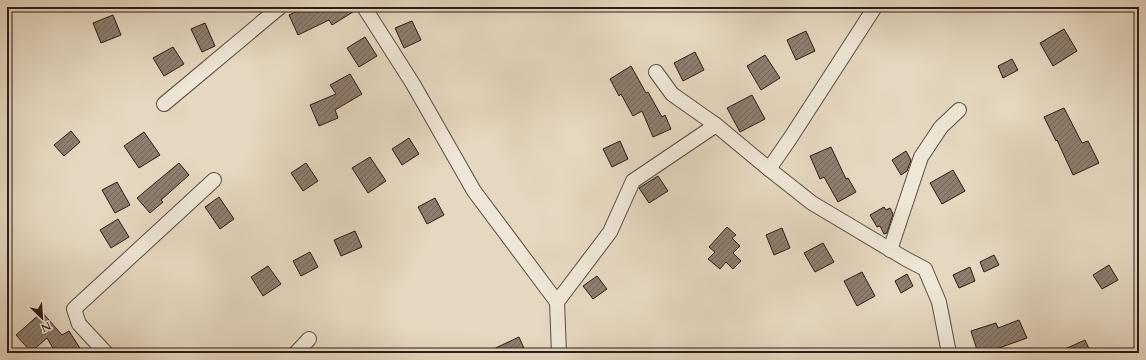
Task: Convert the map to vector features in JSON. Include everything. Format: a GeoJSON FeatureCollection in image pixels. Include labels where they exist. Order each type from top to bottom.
{"type":"FeatureCollection","features":[{"type":"Feature","properties":{"kind":"street"},"geometry":{"type":"LineString","coordinates":[[164,104],[280,7]]}},
{"type":"Feature","properties":{"kind":"street"},"geometry":{"type":"LineString","coordinates":[[364,7],[413,84],[474,191],[557,302],[559,353]]}},
{"type":"Feature","properties":{"kind":"street"},"geometry":{"type":"LineString","coordinates":[[769,169],[875,7]]}},
{"type":"Feature","properties":{"kind":"street"},"geometry":{"type":"LineString","coordinates":[[656,72],[672,94],[716,125],[812,203],[924,269],[939,302],[949,353]]}},
{"type":"Feature","properties":{"kind":"street"},"geometry":{"type":"LineString","coordinates":[[890,250],[921,157],[941,127],[959,110]]}},
{"type":"Feature","properties":{"kind":"street"},"geometry":{"type":"LineString","coordinates":[[557,302],[610,232],[633,182],[716,125]]}},
{"type":"Feature","properties":{"kind":"street"},"geometry":{"type":"LineString","coordinates":[[106,353],[79,324],[74,309],[214,180]]}},
{"type":"Feature","properties":{"kind":"street"},"geometry":{"type":"LineString","coordinates":[[296,353],[309,340]]}},
{"type":"Feature","properties":{"kind":"building"},"geometry":{"type":"Polygon","coordinates":[[[306,7],[356,7],[356,10],[332,25],[329,20],[298,35],[289,15],[306,7]]]}},
{"type":"Feature","properties":{"kind":"building"},"geometry":{"type":"Polygon","coordinates":[[[113,15],[121,35],[101,43],[93,23],[113,15]]]}},
{"type":"Feature","properties":{"kind":"building"},"geometry":{"type":"Polygon","coordinates":[[[412,21],[421,40],[404,48],[395,28],[412,21]]]}},
{"type":"Feature","properties":{"kind":"building"},"geometry":{"type":"Polygon","coordinates":[[[205,23],[215,46],[202,52],[191,29],[205,23]]]}},
{"type":"Feature","properties":{"kind":"building"},"geometry":{"type":"Polygon","coordinates":[[[1064,29],[1077,51],[1053,66],[1040,43],[1064,29]]]}},
{"type":"Feature","properties":{"kind":"building"},"geometry":{"type":"Polygon","coordinates":[[[806,31],[815,51],[796,60],[787,40],[806,31]]]}},
{"type":"Feature","properties":{"kind":"building"},"geometry":{"type":"Polygon","coordinates":[[[365,37],[377,56],[359,67],[347,48],[365,37]]]}},
{"type":"Feature","properties":{"kind":"building"},"geometry":{"type":"Polygon","coordinates":[[[173,47],[184,64],[164,76],[153,58],[173,47]]]}},
{"type":"Feature","properties":{"kind":"building"},"geometry":{"type":"Polygon","coordinates":[[[695,52],[704,70],[683,81],[674,63],[695,52]]]}},
{"type":"Feature","properties":{"kind":"building"},"geometry":{"type":"Polygon","coordinates":[[[765,55],[780,78],[761,90],[747,66],[765,55]]]}},
{"type":"Feature","properties":{"kind":"building"},"geometry":{"type":"Polygon","coordinates":[[[1012,59],[1018,70],[1003,78],[998,66],[1012,59]]]}},
{"type":"Feature","properties":{"kind":"building"},"geometry":{"type":"Polygon","coordinates":[[[631,66],[646,93],[648,92],[662,117],[665,115],[671,129],[653,137],[642,111],[633,116],[621,94],[619,96],[610,79],[631,66]]]}},
{"type":"Feature","properties":{"kind":"building"},"geometry":{"type":"Polygon","coordinates":[[[350,74],[362,94],[335,110],[338,118],[319,126],[310,105],[336,94],[330,85],[350,74]]]}},
{"type":"Feature","properties":{"kind":"building"},"geometry":{"type":"Polygon","coordinates":[[[752,95],[765,119],[740,132],[727,108],[752,95]]]}},
{"type":"Feature","properties":{"kind":"building"},"geometry":{"type":"Polygon","coordinates":[[[1064,108],[1082,143],[1088,141],[1099,163],[1073,175],[1057,140],[1056,141],[1044,117],[1064,108]]]}},
{"type":"Feature","properties":{"kind":"building"},"geometry":{"type":"Polygon","coordinates":[[[71,131],[80,142],[64,156],[54,145],[71,131]]]}},
{"type":"Feature","properties":{"kind":"building"},"geometry":{"type":"Polygon","coordinates":[[[144,132],[160,155],[139,168],[124,146],[144,132]]]}},
{"type":"Feature","properties":{"kind":"building"},"geometry":{"type":"Polygon","coordinates":[[[409,138],[419,154],[402,165],[392,149],[409,138]]]}},
{"type":"Feature","properties":{"kind":"building"},"geometry":{"type":"Polygon","coordinates":[[[620,141],[628,159],[612,167],[603,149],[620,141]]]}},
{"type":"Feature","properties":{"kind":"building"},"geometry":{"type":"Polygon","coordinates":[[[831,147],[846,179],[848,178],[856,192],[838,202],[824,177],[820,179],[810,156],[831,147]]]}},
{"type":"Feature","properties":{"kind":"building"},"geometry":{"type":"Polygon","coordinates":[[[906,151],[911,160],[907,171],[901,175],[892,160],[906,151]]]}},
{"type":"Feature","properties":{"kind":"building"},"geometry":{"type":"Polygon","coordinates":[[[370,157],[386,181],[368,193],[352,168],[370,157]]]}},
{"type":"Feature","properties":{"kind":"building"},"geometry":{"type":"Polygon","coordinates":[[[179,163],[189,175],[161,200],[163,202],[150,213],[137,198],[179,163]]]}},
{"type":"Feature","properties":{"kind":"building"},"geometry":{"type":"Polygon","coordinates":[[[306,163],[318,181],[303,191],[291,173],[306,163]]]}},
{"type":"Feature","properties":{"kind":"building"},"geometry":{"type":"Polygon","coordinates":[[[953,170],[965,191],[942,204],[930,183],[953,170]]]}},
{"type":"Feature","properties":{"kind":"building"},"geometry":{"type":"Polygon","coordinates":[[[658,176],[668,191],[649,203],[639,188],[658,176]]]}},
{"type":"Feature","properties":{"kind":"building"},"geometry":{"type":"Polygon","coordinates":[[[117,182],[130,205],[115,213],[102,190],[117,182]]]}},
{"type":"Feature","properties":{"kind":"building"},"geometry":{"type":"Polygon","coordinates":[[[219,197],[234,219],[220,229],[205,207],[219,197]]]}},
{"type":"Feature","properties":{"kind":"building"},"geometry":{"type":"Polygon","coordinates":[[[435,198],[444,215],[427,224],[418,207],[435,198]]]}},
{"type":"Feature","properties":{"kind":"building"},"geometry":{"type":"Polygon","coordinates":[[[884,207],[886,210],[890,208],[893,214],[887,233],[884,234],[880,226],[877,227],[870,215],[884,207]]]}},
{"type":"Feature","properties":{"kind":"building"},"geometry":{"type":"Polygon","coordinates":[[[118,219],[129,237],[111,248],[100,230],[118,219]]]}},
{"type":"Feature","properties":{"kind":"building"},"geometry":{"type":"Polygon","coordinates":[[[727,227],[736,235],[732,238],[740,246],[733,253],[741,261],[733,269],[726,262],[720,269],[708,259],[715,252],[709,247],[727,227]]]}},
{"type":"Feature","properties":{"kind":"building"},"geometry":{"type":"Polygon","coordinates":[[[782,228],[790,248],[774,255],[766,235],[782,228]]]}},
{"type":"Feature","properties":{"kind":"building"},"geometry":{"type":"Polygon","coordinates":[[[355,231],[362,247],[341,256],[334,240],[355,231]]]}},
{"type":"Feature","properties":{"kind":"building"},"geometry":{"type":"Polygon","coordinates":[[[823,243],[834,262],[815,272],[804,253],[823,243]]]}},
{"type":"Feature","properties":{"kind":"building"},"geometry":{"type":"Polygon","coordinates":[[[310,252],[318,267],[301,276],[293,261],[310,252]]]}},
{"type":"Feature","properties":{"kind":"building"},"geometry":{"type":"Polygon","coordinates":[[[994,255],[999,265],[984,272],[980,262],[994,255]]]}},
{"type":"Feature","properties":{"kind":"building"},"geometry":{"type":"Polygon","coordinates":[[[1109,265],[1118,280],[1102,289],[1093,275],[1109,265]]]}},
{"type":"Feature","properties":{"kind":"building"},"geometry":{"type":"Polygon","coordinates":[[[268,266],[281,284],[263,296],[251,277],[268,266]]]}},
{"type":"Feature","properties":{"kind":"building"},"geometry":{"type":"Polygon","coordinates":[[[970,267],[975,281],[959,288],[953,275],[970,267]]]}},
{"type":"Feature","properties":{"kind":"building"},"geometry":{"type":"Polygon","coordinates":[[[862,272],[875,296],[857,306],[844,281],[862,272]]]}},
{"type":"Feature","properties":{"kind":"building"},"geometry":{"type":"Polygon","coordinates":[[[907,274],[913,286],[901,293],[895,281],[907,274]]]}},
{"type":"Feature","properties":{"kind":"building"},"geometry":{"type":"Polygon","coordinates":[[[597,276],[607,289],[593,299],[583,286],[597,276]]]}},
{"type":"Feature","properties":{"kind":"building"},"geometry":{"type":"Polygon","coordinates":[[[42,312],[62,335],[69,331],[83,353],[56,353],[47,338],[31,352],[16,335],[42,312]]]}},
{"type":"Feature","properties":{"kind":"building"},"geometry":{"type":"Polygon","coordinates":[[[1019,320],[1027,338],[985,353],[978,353],[971,331],[996,323],[998,328],[1019,320]]]}},
{"type":"Feature","properties":{"kind":"building"},"geometry":{"type":"Polygon","coordinates":[[[519,337],[526,353],[485,353],[519,337]]]}},
{"type":"Feature","properties":{"kind":"building"},"geometry":{"type":"Polygon","coordinates":[[[1085,340],[1091,353],[1056,353],[1085,340]]]}}]}
